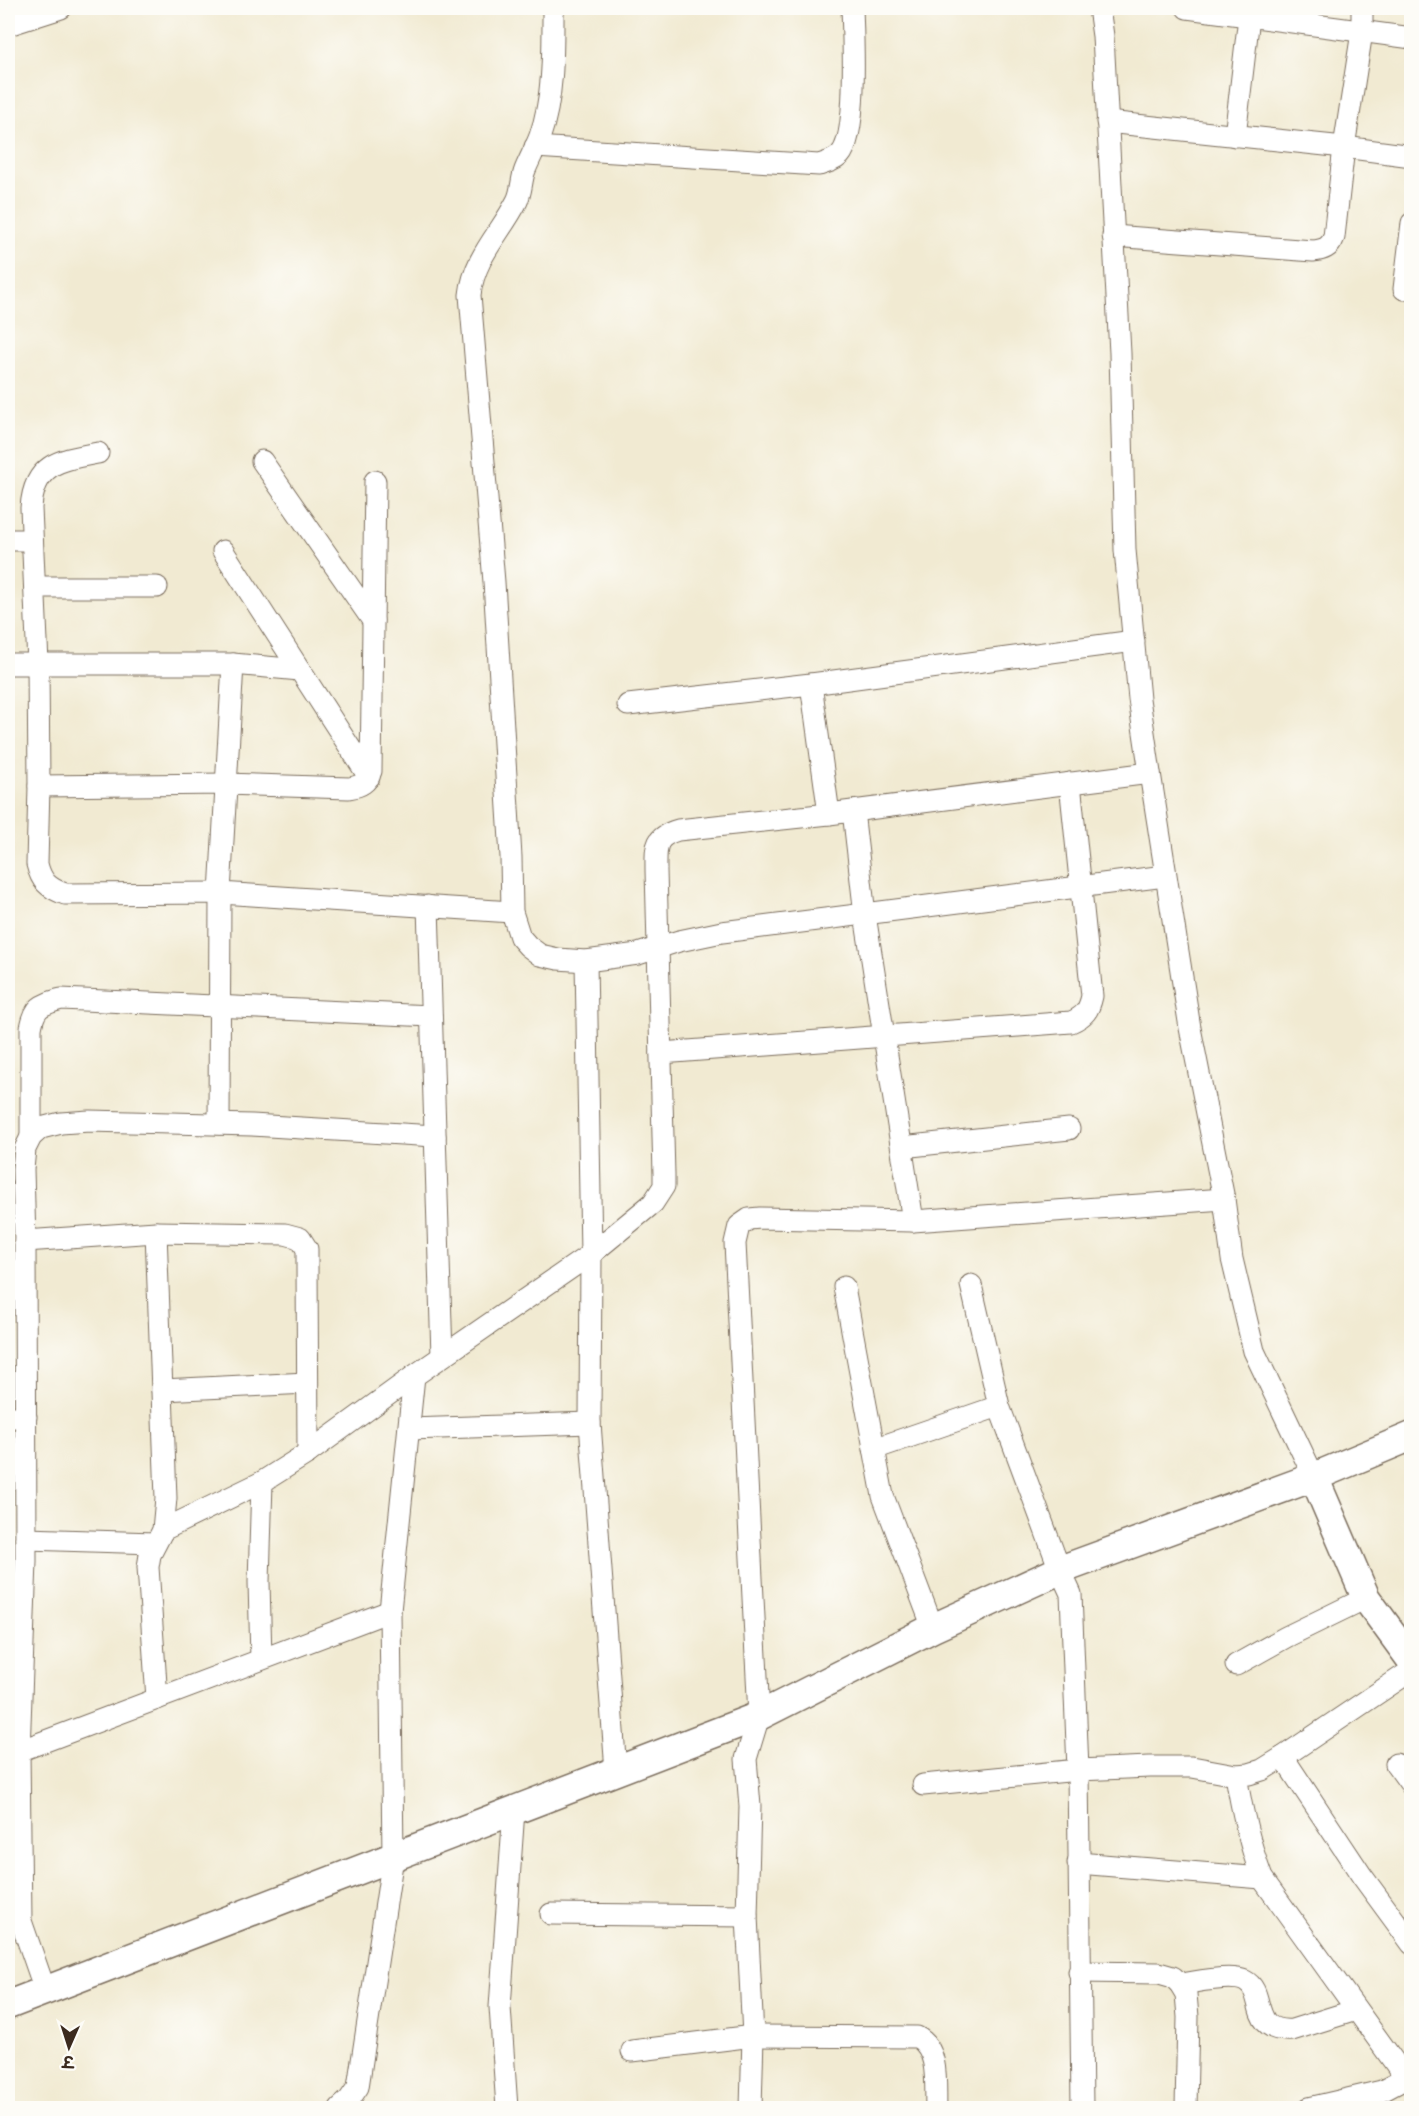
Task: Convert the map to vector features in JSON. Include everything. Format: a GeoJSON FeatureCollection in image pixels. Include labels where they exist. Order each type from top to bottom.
{"type":"FeatureCollection","features":[{"type":"Feature","properties":{"kind":"street"},"geometry":{"type":"LineString","coordinates":[[8,25],[61,8]]}},
{"type":"Feature","properties":{"kind":"street"},"geometry":{"type":"LineString","coordinates":[[553,8],[553,55],[548,100],[541,134],[514,207],[477,264],[471,281],[470,295],[494,582],[511,857],[512,912],[520,937],[540,955],[586,961],[638,954],[723,932],[1166,876]]}},
{"type":"Feature","properties":{"kind":"street"},"geometry":{"type":"LineString","coordinates":[[535,147],[812,165],[832,160],[841,154],[848,140],[853,82],[852,8]]}},
{"type":"Feature","properties":{"kind":"street"},"geometry":{"type":"LineString","coordinates":[[1099,8],[1120,353],[1125,550],[1139,699],[1190,1028],[1224,1199],[1232,1259],[1254,1351],[1314,1477],[1366,1598],[1412,1661]]}},
{"type":"Feature","properties":{"kind":"street"},"geometry":{"type":"LineString","coordinates":[[1187,8],[1412,38]]}},
{"type":"Feature","properties":{"kind":"street"},"geometry":{"type":"LineString","coordinates":[[1113,236],[1313,251],[1326,249],[1334,237],[1344,147],[1362,32],[1362,8]]}},
{"type":"Feature","properties":{"kind":"street"},"geometry":{"type":"LineString","coordinates":[[1235,136],[1249,16]]}},
{"type":"Feature","properties":{"kind":"street"},"geometry":{"type":"LineString","coordinates":[[1107,122],[1412,156]]}},
{"type":"Feature","properties":{"kind":"street"},"geometry":{"type":"LineString","coordinates":[[1404,290],[1412,223]]}},
{"type":"Feature","properties":{"kind":"street"},"geometry":{"type":"LineString","coordinates":[[98,453],[67,459],[48,467],[37,480],[32,492],[38,664],[37,864],[39,876],[46,886],[65,894],[220,893],[512,912]]}},
{"type":"Feature","properties":{"kind":"street"},"geometry":{"type":"LineString","coordinates":[[262,461],[373,621]]}},
{"type":"Feature","properties":{"kind":"street"},"geometry":{"type":"LineString","coordinates":[[39,786],[226,784],[349,788],[362,785],[369,777],[371,759],[375,481]]}},
{"type":"Feature","properties":{"kind":"street"},"geometry":{"type":"LineString","coordinates":[[8,540],[32,540]]}},
{"type":"Feature","properties":{"kind":"street"},"geometry":{"type":"LineString","coordinates":[[223,551],[369,777]]}},
{"type":"Feature","properties":{"kind":"street"},"geometry":{"type":"LineString","coordinates":[[34,587],[158,587]]}},
{"type":"Feature","properties":{"kind":"street"},"geometry":{"type":"LineString","coordinates":[[628,705],[811,684],[1134,641]]}},
{"type":"Feature","properties":{"kind":"street"},"geometry":{"type":"LineString","coordinates":[[8,664],[233,664],[300,670]]}},
{"type":"Feature","properties":{"kind":"street"},"geometry":{"type":"LineString","coordinates":[[219,1124],[220,893],[233,664]]}},
{"type":"Feature","properties":{"kind":"street"},"geometry":{"type":"LineString","coordinates":[[811,684],[829,814]]}},
{"type":"Feature","properties":{"kind":"street"},"geometry":{"type":"LineString","coordinates":[[26,1539],[159,1537],[262,1482],[308,1453],[442,1356],[591,1254],[645,1212],[664,1186],[656,852],[662,836],[678,830],[829,814],[1150,773]]}},
{"type":"Feature","properties":{"kind":"street"},"geometry":{"type":"LineString","coordinates":[[661,1053],[1071,1022],[1082,1017],[1089,1009],[1092,996],[1070,783]]}},
{"type":"Feature","properties":{"kind":"street"},"geometry":{"type":"LineString","coordinates":[[853,811],[865,915],[913,1221]]}},
{"type":"Feature","properties":{"kind":"street"},"geometry":{"type":"LineString","coordinates":[[428,906],[442,1356]]}},
{"type":"Feature","properties":{"kind":"street"},"geometry":{"type":"LineString","coordinates":[[586,961],[591,1254],[590,1423],[616,1771]]}},
{"type":"Feature","properties":{"kind":"street"},"geometry":{"type":"LineString","coordinates":[[45,1990],[21,1921],[15,1638],[26,1539],[16,1417],[16,1271],[25,1241],[23,1169],[26,1149],[31,1137],[33,1014],[42,1005],[61,999],[431,1016]]}},
{"type":"Feature","properties":{"kind":"street"},"geometry":{"type":"LineString","coordinates":[[31,1137],[41,1128],[61,1123],[89,1121],[219,1124],[435,1136]]}},
{"type":"Feature","properties":{"kind":"street"},"geometry":{"type":"LineString","coordinates":[[902,1147],[1069,1129]]}},
{"type":"Feature","properties":{"kind":"street"},"geometry":{"type":"LineString","coordinates":[[751,2109],[753,2036],[747,1916],[750,1806],[746,1759],[759,1716],[735,1243],[737,1232],[743,1222],[760,1218],[913,1221],[1224,1199]]}},
{"type":"Feature","properties":{"kind":"street"},"geometry":{"type":"LineString","coordinates":[[25,1241],[156,1232],[285,1234],[300,1238],[307,1249],[308,1453]]}},
{"type":"Feature","properties":{"kind":"street"},"geometry":{"type":"LineString","coordinates":[[156,1232],[166,1498],[159,1537],[148,1567],[157,1699]]}},
{"type":"Feature","properties":{"kind":"street"},"geometry":{"type":"LineString","coordinates":[[970,1285],[999,1407],[1071,1594],[1078,1770],[1078,1972],[1082,2109]]}},
{"type":"Feature","properties":{"kind":"street"},"geometry":{"type":"LineString","coordinates":[[844,1287],[883,1496],[933,1628]]}},
{"type":"Feature","properties":{"kind":"street"},"geometry":{"type":"LineString","coordinates":[[340,2109],[350,2100],[358,2087],[393,1857],[390,1611],[414,1376]]}},
{"type":"Feature","properties":{"kind":"street"},"geometry":{"type":"LineString","coordinates":[[162,1390],[308,1383]]}},
{"type":"Feature","properties":{"kind":"street"},"geometry":{"type":"LineString","coordinates":[[874,1449],[999,1407]]}},
{"type":"Feature","properties":{"kind":"street"},"geometry":{"type":"LineString","coordinates":[[408,1429],[590,1423]]}},
{"type":"Feature","properties":{"kind":"street"},"geometry":{"type":"LineString","coordinates":[[8,2005],[759,1716],[933,1628],[1060,1570],[1314,1477],[1412,1436]]}},
{"type":"Feature","properties":{"kind":"street"},"geometry":{"type":"LineString","coordinates":[[261,1659],[259,1582],[262,1482]]}},
{"type":"Feature","properties":{"kind":"street"},"geometry":{"type":"LineString","coordinates":[[1236,1665],[1286,1636],[1366,1598]]}},
{"type":"Feature","properties":{"kind":"street"},"geometry":{"type":"LineString","coordinates":[[19,1751],[390,1611]]}},
{"type":"Feature","properties":{"kind":"street"},"geometry":{"type":"LineString","coordinates":[[923,1785],[1078,1770],[1192,1767],[1236,1775],[1250,1774],[1262,1770],[1283,1757],[1412,1670]]}},
{"type":"Feature","properties":{"kind":"street"},"geometry":{"type":"LineString","coordinates":[[1283,1757],[1362,1876],[1412,1944]]}},
{"type":"Feature","properties":{"kind":"street"},"geometry":{"type":"LineString","coordinates":[[1396,1764],[1412,1785]]}},
{"type":"Feature","properties":{"kind":"street"},"geometry":{"type":"LineString","coordinates":[[1236,1775],[1249,1844],[1262,1878],[1356,2010],[1408,2076],[1382,2091],[1309,2109]]}},
{"type":"Feature","properties":{"kind":"street"},"geometry":{"type":"LineString","coordinates":[[507,2109],[500,2007],[514,1810]]}},
{"type":"Feature","properties":{"kind":"street"},"geometry":{"type":"LineString","coordinates":[[1078,1863],[1262,1878]]}},
{"type":"Feature","properties":{"kind":"street"},"geometry":{"type":"LineString","coordinates":[[551,1914],[747,1916]]}},
{"type":"Feature","properties":{"kind":"street"},"geometry":{"type":"LineString","coordinates":[[1078,1972],[1159,1973],[1173,1977],[1180,1984],[1186,1994],[1188,2017],[1186,2109]]}},
{"type":"Feature","properties":{"kind":"street"},"geometry":{"type":"LineString","coordinates":[[1180,1984],[1235,1978],[1244,1980],[1254,1991],[1261,2014],[1267,2023],[1283,2030],[1292,2030],[1356,2010]]}},
{"type":"Feature","properties":{"kind":"street"},"geometry":{"type":"LineString","coordinates":[[632,2051],[753,2036],[917,2037],[924,2041],[932,2054],[936,2109]]}}]}
